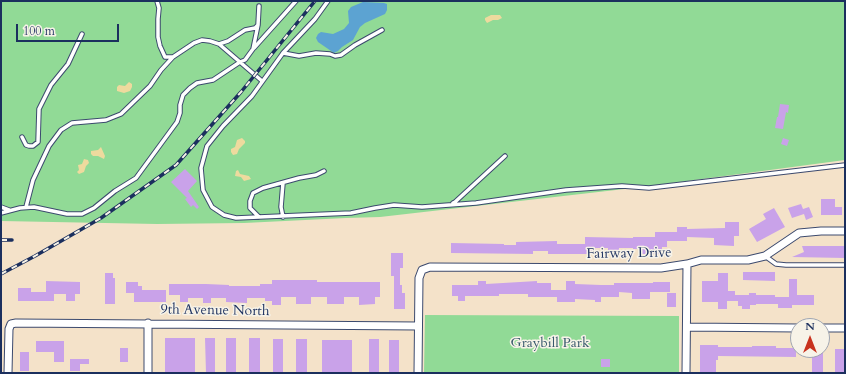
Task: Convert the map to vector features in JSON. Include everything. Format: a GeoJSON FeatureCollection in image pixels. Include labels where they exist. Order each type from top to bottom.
{"type":"FeatureCollection","features":[{"type":"Feature","properties":{"kind":"street","name":"Fairway Drive"},"geometry":{"type":"LineString","coordinates":[[418,326],[419,278],[422,270],[430,267],[661,268],[701,260],[748,260],[765,256],[799,233],[845,231]]}},
{"type":"Feature","properties":{"kind":"street"},"geometry":{"type":"LineString","coordinates":[[686,373],[687,264]]}},
{"type":"Feature","properties":{"kind":"street","name":"9th Avenue North"},"geometry":{"type":"LineString","coordinates":[[8,373],[9,328],[11,324],[16,323],[418,326]]}},
{"type":"Feature","properties":{"kind":"street"},"geometry":{"type":"LineString","coordinates":[[148,323],[148,373]]}},
{"type":"Feature","properties":{"kind":"street"},"geometry":{"type":"LineString","coordinates":[[418,326],[418,373]]}},
{"type":"Feature","properties":{"kind":"street"},"geometry":{"type":"LineString","coordinates":[[687,327],[790,328]]}},
{"type":"Feature","properties":{"kind":"street"},"geometry":{"type":"LineString","coordinates":[[830,328],[845,328]]}},
{"type":"Feature","properties":{"kind":"lane"},"geometry":{"type":"LineString","coordinates":[[157,1],[159,8],[158,37],[160,46],[165,57],[173,57]]}},
{"type":"Feature","properties":{"kind":"lane"},"geometry":{"type":"LineString","coordinates":[[1,213],[34,207],[48,209],[52,212],[82,214],[94,208],[115,191],[136,178],[178,122],[183,95],[198,83],[213,80],[245,60],[296,1]]}},
{"type":"Feature","properties":{"kind":"lane"},"geometry":{"type":"LineString","coordinates":[[328,1],[315,20],[283,53],[252,96],[223,126],[207,146],[201,168],[203,190],[212,207],[224,215],[236,218],[259,218],[351,213],[394,205],[422,207],[514,198],[566,190],[622,186],[649,188],[845,164]]}},
{"type":"Feature","properties":{"kind":"lane"},"geometry":{"type":"LineString","coordinates":[[253,49],[258,25],[259,6]]}},
{"type":"Feature","properties":{"kind":"lane"},"geometry":{"type":"LineString","coordinates":[[219,44],[228,41],[245,30],[255,28],[258,25]]}},
{"type":"Feature","properties":{"kind":"lane"},"geometry":{"type":"LineString","coordinates":[[283,53],[299,56],[316,53],[335,56],[341,55],[355,45],[382,30]]}},
{"type":"Feature","properties":{"kind":"lane"},"geometry":{"type":"LineString","coordinates":[[22,137],[26,145],[29,146],[33,146],[38,142],[39,109],[51,85],[68,64],[82,34]]}},
{"type":"Feature","properties":{"kind":"lane"},"geometry":{"type":"LineString","coordinates":[[26,208],[32,180],[49,146],[61,130],[72,123],[106,120],[121,114],[150,86],[161,70],[173,57],[187,47],[202,40],[210,40],[219,44],[262,81]]}},
{"type":"Feature","properties":{"kind":"lane"},"geometry":{"type":"LineString","coordinates":[[449,204],[456,202],[505,156]]}},
{"type":"Feature","properties":{"kind":"lane"},"geometry":{"type":"LineString","coordinates":[[259,218],[250,208],[250,201],[253,193],[263,188],[316,175],[324,171]]}},
{"type":"Feature","properties":{"kind":"lane"},"geometry":{"type":"LineString","coordinates":[[283,183],[281,207],[283,217]]}},
{"type":"Feature","properties":{"kind":"lane"},"geometry":{"type":"LineString","coordinates":[[1,207],[10,211]]}},
{"type":"Feature","properties":{"kind":"lane"},"geometry":{"type":"LineString","coordinates":[[765,256],[776,264],[845,265]]}},
{"type":"Feature","properties":{"kind":"green space"},"geometry":{"type":"Polygon","coordinates":[[[1,1],[845,1],[845,160],[642,187],[380,217],[244,223],[157,224],[1,221],[1,1]]]}},
{"type":"Feature","properties":{"kind":"green space","name":"Graybill Park"},"geometry":{"type":"Polygon","coordinates":[[[425,315],[679,316],[679,373],[424,373],[425,315]]]}},
{"type":"Feature","properties":{"kind":"sand"},"geometry":{"type":"Polygon","coordinates":[[[491,15],[500,15],[502,18],[487,23],[485,18],[491,15]]]}},
{"type":"Feature","properties":{"kind":"sand"},"geometry":{"type":"Polygon","coordinates":[[[129,82],[132,84],[130,91],[124,93],[117,91],[117,87],[119,85],[125,86],[129,82]]]}},
{"type":"Feature","properties":{"kind":"sand"},"geometry":{"type":"Polygon","coordinates":[[[242,138],[245,143],[239,149],[237,154],[233,155],[231,149],[235,147],[237,140],[242,138]]]}},
{"type":"Feature","properties":{"kind":"sand"},"geometry":{"type":"Polygon","coordinates":[[[101,147],[105,156],[104,159],[91,154],[91,151],[98,150],[101,147]]]}},
{"type":"Feature","properties":{"kind":"sand"},"geometry":{"type":"Polygon","coordinates":[[[84,159],[88,160],[89,163],[84,172],[79,174],[77,172],[79,170],[78,165],[82,164],[84,159]]]}},
{"type":"Feature","properties":{"kind":"sand"},"geometry":{"type":"Polygon","coordinates":[[[238,170],[240,174],[249,176],[251,179],[244,181],[241,177],[235,176],[236,171],[238,170]]]}},
{"type":"Feature","properties":{"kind":"water"},"geometry":{"type":"Polygon","coordinates":[[[363,2],[387,4],[387,10],[385,14],[365,23],[360,27],[353,40],[334,53],[318,42],[316,38],[321,32],[333,34],[344,29],[349,23],[348,11],[351,7],[363,2]]]}},
{"type":"Feature","properties":{"kind":"building"},"geometry":{"type":"Polygon","coordinates":[[[780,104],[789,105],[788,113],[786,112],[783,129],[775,128],[780,104]]]}},
{"type":"Feature","properties":{"kind":"building"},"geometry":{"type":"Polygon","coordinates":[[[783,138],[789,140],[787,146],[781,144],[783,138]]]}},
{"type":"Feature","properties":{"kind":"building"},"geometry":{"type":"Polygon","coordinates":[[[185,169],[197,181],[188,191],[199,207],[197,209],[193,205],[191,207],[185,199],[187,198],[171,182],[185,169]]]}},
{"type":"Feature","properties":{"kind":"building"},"geometry":{"type":"Polygon","coordinates":[[[821,199],[835,199],[835,207],[842,207],[842,215],[821,215],[821,199]]]}},
{"type":"Feature","properties":{"kind":"building"},"geometry":{"type":"Polygon","coordinates":[[[801,204],[803,209],[809,207],[813,217],[806,220],[804,214],[792,218],[788,208],[801,204]]]}},
{"type":"Feature","properties":{"kind":"building"},"geometry":{"type":"Polygon","coordinates":[[[774,208],[785,227],[757,242],[749,229],[766,219],[763,214],[774,208]]]}},
{"type":"Feature","properties":{"kind":"building"},"geometry":{"type":"Polygon","coordinates":[[[725,222],[739,222],[739,236],[734,236],[734,246],[714,245],[714,238],[687,237],[687,241],[667,241],[667,247],[662,247],[662,254],[642,254],[642,249],[633,248],[619,248],[619,252],[608,252],[608,248],[593,248],[593,254],[548,254],[548,251],[533,251],[533,254],[451,253],[451,243],[516,245],[516,242],[557,241],[557,244],[585,244],[585,237],[655,237],[655,232],[677,232],[677,227],[687,227],[687,229],[725,228],[725,222]]]}},
{"type":"Feature","properties":{"kind":"building"},"geometry":{"type":"Polygon","coordinates":[[[802,246],[845,246],[845,258],[792,257],[804,252],[802,246]]]}},
{"type":"Feature","properties":{"kind":"building"},"geometry":{"type":"Polygon","coordinates":[[[391,253],[403,253],[403,268],[400,268],[400,285],[402,285],[402,293],[405,293],[405,309],[394,309],[394,276],[391,276],[391,253]]]}},
{"type":"Feature","properties":{"kind":"building"},"geometry":{"type":"Polygon","coordinates":[[[743,272],[775,272],[775,281],[743,280],[743,272]]]}},
{"type":"Feature","properties":{"kind":"building"},"geometry":{"type":"Polygon","coordinates":[[[105,273],[113,273],[113,278],[115,278],[115,304],[105,304],[105,273]]]}},
{"type":"Feature","properties":{"kind":"building"},"geometry":{"type":"Polygon","coordinates":[[[718,273],[728,273],[728,291],[735,291],[735,295],[749,295],[749,293],[756,293],[756,295],[789,297],[789,279],[797,279],[797,295],[814,295],[814,305],[792,305],[792,308],[778,308],[778,304],[756,304],[750,305],[750,309],[742,309],[742,306],[738,306],[738,301],[727,301],[727,309],[718,309],[718,302],[702,302],[702,281],[718,281],[718,273]]]}},
{"type":"Feature","properties":{"kind":"building"},"geometry":{"type":"Polygon","coordinates":[[[272,280],[380,282],[380,297],[375,297],[375,304],[359,305],[359,297],[344,297],[344,304],[327,304],[327,297],[311,297],[311,304],[296,304],[296,297],[281,297],[281,305],[272,305],[272,301],[265,301],[265,298],[247,298],[247,303],[226,302],[226,298],[211,298],[211,303],[203,303],[203,298],[188,298],[188,302],[180,302],[180,295],[169,295],[169,284],[260,286],[260,284],[272,284],[272,280]]]}},
{"type":"Feature","properties":{"kind":"building"},"geometry":{"type":"Polygon","coordinates":[[[46,281],[80,282],[80,294],[75,294],[75,301],[66,301],[66,294],[54,294],[54,301],[18,301],[18,288],[31,288],[31,292],[46,292],[46,281]]]}},
{"type":"Feature","properties":{"kind":"building"},"geometry":{"type":"Polygon","coordinates":[[[478,281],[486,281],[486,284],[537,281],[537,283],[551,283],[551,290],[566,290],[566,281],[575,281],[575,284],[601,285],[614,285],[614,283],[670,282],[670,292],[650,292],[650,299],[632,299],[632,293],[619,292],[619,297],[601,297],[601,302],[595,302],[595,300],[575,299],[575,302],[557,302],[557,297],[528,297],[528,294],[465,296],[465,301],[458,301],[458,296],[452,296],[452,285],[478,285],[478,281]]]}},
{"type":"Feature","properties":{"kind":"building"},"geometry":{"type":"Polygon","coordinates":[[[126,282],[138,282],[138,286],[142,286],[142,290],[166,290],[166,302],[134,302],[134,293],[126,293],[126,282]]]}},
{"type":"Feature","properties":{"kind":"building"},"geometry":{"type":"Polygon","coordinates":[[[667,293],[676,293],[676,307],[667,307],[667,293]]]}},
{"type":"Feature","properties":{"kind":"building"},"geometry":{"type":"Polygon","coordinates":[[[165,338],[195,338],[195,373],[165,373],[165,338]]]}},
{"type":"Feature","properties":{"kind":"building"},"geometry":{"type":"Polygon","coordinates":[[[205,338],[215,338],[215,373],[206,373],[205,338]]]}},
{"type":"Feature","properties":{"kind":"building"},"geometry":{"type":"Polygon","coordinates":[[[226,338],[236,338],[236,373],[226,373],[226,338]]]}},
{"type":"Feature","properties":{"kind":"building"},"geometry":{"type":"Polygon","coordinates":[[[249,338],[260,338],[260,373],[249,373],[249,338]]]}},
{"type":"Feature","properties":{"kind":"building"},"geometry":{"type":"Polygon","coordinates":[[[273,339],[283,339],[283,373],[273,373],[273,339]]]}},
{"type":"Feature","properties":{"kind":"building"},"geometry":{"type":"Polygon","coordinates":[[[296,339],[307,339],[307,373],[296,373],[296,339]]]}},
{"type":"Feature","properties":{"kind":"building"},"geometry":{"type":"Polygon","coordinates":[[[369,339],[379,339],[379,373],[369,373],[369,339]]]}},
{"type":"Feature","properties":{"kind":"building"},"geometry":{"type":"Polygon","coordinates":[[[322,340],[352,340],[352,373],[322,373],[322,340]]]}},
{"type":"Feature","properties":{"kind":"building"},"geometry":{"type":"Polygon","coordinates":[[[389,340],[399,340],[399,373],[389,373],[389,340]]]}},
{"type":"Feature","properties":{"kind":"building"},"geometry":{"type":"Polygon","coordinates":[[[36,341],[64,341],[64,362],[54,362],[54,352],[36,352],[36,341]]]}},
{"type":"Feature","properties":{"kind":"building"},"geometry":{"type":"Polygon","coordinates":[[[700,345],[718,345],[718,347],[776,346],[776,348],[790,348],[790,357],[718,356],[718,360],[716,360],[716,373],[700,373],[700,345]]]}},
{"type":"Feature","properties":{"kind":"building"},"geometry":{"type":"Polygon","coordinates":[[[120,348],[128,348],[128,362],[120,362],[120,348]]]}},
{"type":"Feature","properties":{"kind":"building"},"geometry":{"type":"Polygon","coordinates":[[[835,349],[845,349],[845,373],[835,373],[835,349]]]}},
{"type":"Feature","properties":{"kind":"building"},"geometry":{"type":"Polygon","coordinates":[[[20,352],[29,352],[29,371],[20,371],[20,352]]]}},
{"type":"Feature","properties":{"kind":"building"},"geometry":{"type":"Polygon","coordinates":[[[812,358],[823,358],[823,373],[812,373],[812,358]]]}},
{"type":"Feature","properties":{"kind":"building"},"geometry":{"type":"Polygon","coordinates":[[[70,359],[89,359],[89,364],[80,364],[80,371],[70,371],[70,359]]]}},
{"type":"Feature","properties":{"kind":"building"},"geometry":{"type":"Polygon","coordinates":[[[601,359],[610,359],[610,367],[601,367],[601,359]]]}},
{"type":"Feature","properties":{"kind":"railway"},"geometry":{"type":"LineString","coordinates":[[1,274],[101,218],[176,165],[241,92],[315,1]]}},
{"type":"Feature","properties":{"kind":"railway"},"geometry":{"type":"LineString","coordinates":[[1,240],[12,240]]}}]}
